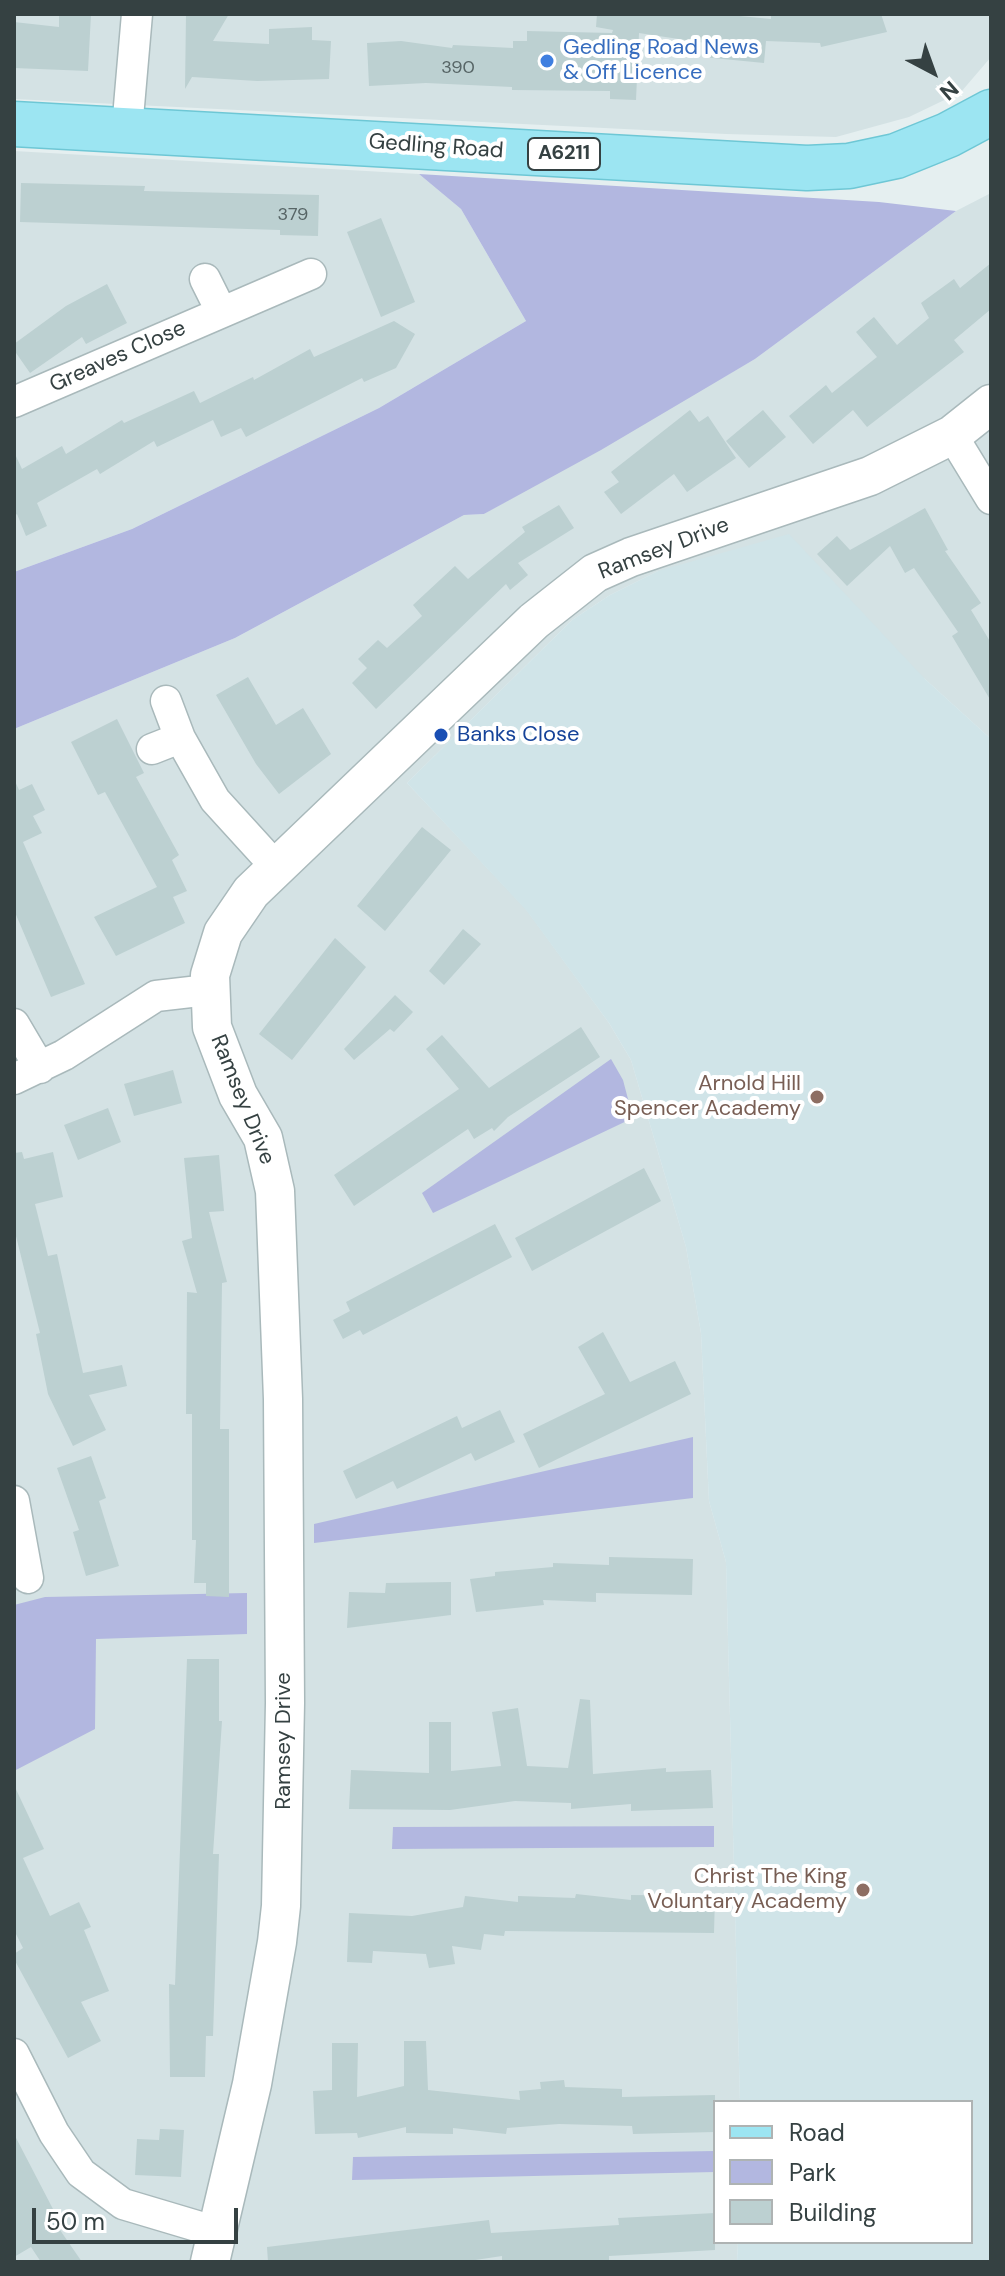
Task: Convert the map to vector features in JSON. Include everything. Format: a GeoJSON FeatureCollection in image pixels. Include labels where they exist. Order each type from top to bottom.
{"type":"FeatureCollection","features":[{"type":"Feature","properties":{"kind":"main road","name":"Gedling Road"},"geometry":{"type":"LineString","coordinates":[[14,124],[807,168],[849,166],[896,156],[948,135],[991,112]]}},
{"type":"Feature","properties":{"kind":"street"},"geometry":{"type":"LineString","coordinates":[[127,129],[137,14]]}},
{"type":"Feature","properties":{"kind":"street","name":"Greaves Close"},"geometry":{"type":"LineString","coordinates":[[14,402],[311,274]]}},
{"type":"Feature","properties":{"kind":"street"},"geometry":{"type":"LineString","coordinates":[[205,279],[221,311]]}},
{"type":"Feature","properties":{"kind":"street","name":"Ramsey Drive"},"geometry":{"type":"LineString","coordinates":[[214,2247],[255,2070],[277,1942],[281,1906],[285,1703],[283,1399],[275,1191],[263,1138],[238,1095],[216,1043],[208,990],[223,933],[251,892],[276,867],[534,621],[595,573],[631,557],[870,476],[952,435],[991,404]]}},
{"type":"Feature","properties":{"kind":"street"},"geometry":{"type":"LineString","coordinates":[[952,435],[991,499]]}},
{"type":"Feature","properties":{"kind":"street"},"geometry":{"type":"LineString","coordinates":[[166,701],[166,744],[223,812],[276,867]]}},
{"type":"Feature","properties":{"kind":"street"},"geometry":{"type":"LineString","coordinates":[[14,1024],[27,1074],[156,996],[208,990]]}},
{"type":"Feature","properties":{"kind":"street"},"geometry":{"type":"LineString","coordinates":[[14,1501],[18,1542],[28,1578]]}},
{"type":"Feature","properties":{"kind":"street"},"geometry":{"type":"LineString","coordinates":[[14,2054],[54,2133],[81,2173],[123,2204],[214,2247]]}},
{"type":"Feature","properties":{"kind":"shaded area"},"geometry":{"type":"Polygon","coordinates":[[[14,14],[991,14],[991,57],[961,92],[909,117],[836,137],[726,134],[14,99],[14,14]]]}},
{"type":"Feature","properties":{"kind":"shaded area"},"geometry":{"type":"Polygon","coordinates":[[[14,151],[419,174],[461,209],[526,321],[379,408],[132,529],[14,572],[14,151]]]}},
{"type":"Feature","properties":{"kind":"shaded area"},"geometry":{"type":"Polygon","coordinates":[[[989,194],[991,739],[925,679],[658,571],[610,595],[572,620],[407,783],[526,909],[609,1023],[631,1060],[686,1247],[701,1333],[709,1501],[726,1562],[740,2100],[713,2100],[713,2244],[738,2244],[737,2262],[14,2262],[14,729],[235,638],[464,515],[484,514],[755,359],[956,211],[989,194]]]}},
{"type":"Feature","properties":{"kind":"shaded area","name":"Arnold Hill Spencer Academy"},"geometry":{"type":"Polygon","coordinates":[[[789,534],[925,679],[991,739],[991,2262],[737,2262],[738,2244],[973,2244],[973,2100],[740,2100],[726,1562],[709,1501],[701,1333],[686,1247],[631,1060],[609,1023],[526,910],[407,783],[572,620],[610,595],[658,571],[789,534]]]}},
{"type":"Feature","properties":{"kind":"green space"},"geometry":{"type":"Polygon","coordinates":[[[419,174],[879,202],[956,211],[755,359],[601,450],[484,514],[464,515],[235,638],[14,729],[14,572],[132,529],[379,408],[526,321],[461,209],[419,174]]]}},
{"type":"Feature","properties":{"kind":"green space"},"geometry":{"type":"Polygon","coordinates":[[[611,1059],[623,1080],[633,1118],[433,1213],[422,1193],[611,1059]]]}},
{"type":"Feature","properties":{"kind":"green space"},"geometry":{"type":"Polygon","coordinates":[[[693,1437],[693,1498],[314,1543],[314,1524],[693,1437]]]}},
{"type":"Feature","properties":{"kind":"green space"},"geometry":{"type":"Polygon","coordinates":[[[247,1593],[247,1634],[96,1639],[95,1729],[14,1771],[14,1605],[45,1597],[247,1593]]]}},
{"type":"Feature","properties":{"kind":"green space"},"geometry":{"type":"Polygon","coordinates":[[[714,1826],[714,1847],[392,1849],[393,1827],[714,1826]]]}},
{"type":"Feature","properties":{"kind":"green space"},"geometry":{"type":"Polygon","coordinates":[[[713,2151],[713,2172],[352,2180],[353,2157],[713,2151]]]}},
{"type":"Feature","properties":{"kind":"building"},"geometry":{"type":"Polygon","coordinates":[[[59,14],[91,14],[88,71],[14,68],[14,22],[59,27],[59,14]]]}},
{"type":"Feature","properties":{"kind":"building"},"geometry":{"type":"Polygon","coordinates":[[[186,14],[229,14],[213,41],[269,44],[269,29],[312,27],[312,40],[331,41],[329,79],[257,81],[192,77],[185,89],[186,14]]]}},
{"type":"Feature","properties":{"kind":"building"},"geometry":{"type":"Polygon","coordinates":[[[597,14],[719,14],[771,19],[771,14],[881,14],[887,32],[821,47],[820,43],[766,41],[764,63],[703,57],[705,43],[639,33],[636,100],[610,99],[610,91],[512,90],[512,87],[426,83],[369,86],[367,43],[401,41],[452,48],[453,45],[513,48],[513,41],[527,41],[527,31],[612,33],[613,30],[596,27],[597,14]]]}},
{"type":"Feature","properties":{"kind":"building"},"geometry":{"type":"Polygon","coordinates":[[[21,183],[145,186],[144,191],[319,195],[318,236],[280,235],[280,230],[20,222],[21,183]]]}},
{"type":"Feature","properties":{"kind":"building"},"geometry":{"type":"Polygon","coordinates":[[[381,218],[415,302],[381,317],[347,232],[381,218]]]}},
{"type":"Feature","properties":{"kind":"building"},"geometry":{"type":"Polygon","coordinates":[[[991,263],[991,309],[954,340],[964,352],[867,427],[853,410],[813,444],[789,416],[826,385],[832,393],[877,357],[856,332],[874,317],[897,345],[929,318],[921,303],[954,279],[960,288],[991,263]]]}},
{"type":"Feature","properties":{"kind":"building"},"geometry":{"type":"Polygon","coordinates":[[[107,284],[127,323],[86,344],[82,337],[30,373],[14,350],[14,344],[66,306],[107,284]]]}},
{"type":"Feature","properties":{"kind":"building"},"geometry":{"type":"Polygon","coordinates":[[[394,321],[415,334],[396,368],[364,382],[362,378],[246,437],[241,428],[221,437],[213,420],[157,447],[154,441],[100,474],[97,469],[37,503],[47,526],[26,536],[17,514],[14,516],[14,452],[22,469],[62,446],[66,454],[122,420],[124,423],[194,391],[200,403],[253,377],[254,380],[310,349],[314,357],[394,321]]]}},
{"type":"Feature","properties":{"kind":"building"},"geometry":{"type":"Polygon","coordinates":[[[690,410],[699,422],[708,416],[736,458],[687,492],[674,474],[621,514],[604,492],[619,482],[611,472],[690,410]]]}},
{"type":"Feature","properties":{"kind":"building"},"geometry":{"type":"Polygon","coordinates":[[[763,410],[786,437],[749,468],[726,441],[763,410]]]}},
{"type":"Feature","properties":{"kind":"building"},"geometry":{"type":"Polygon","coordinates":[[[559,505],[574,528],[518,563],[528,575],[510,590],[506,584],[376,709],[352,683],[367,668],[358,659],[378,640],[387,648],[422,616],[413,605],[455,566],[468,579],[525,532],[522,527],[559,505]]]}},
{"type":"Feature","properties":{"kind":"building"},"geometry":{"type":"Polygon","coordinates":[[[925,508],[948,550],[945,551],[981,603],[971,610],[991,643],[991,701],[952,636],[958,632],[914,568],[905,573],[890,546],[847,586],[817,554],[837,536],[850,550],[925,508]]]}},
{"type":"Feature","properties":{"kind":"building"},"geometry":{"type":"Polygon","coordinates":[[[248,677],[276,725],[303,708],[331,754],[279,794],[256,764],[216,695],[248,677]]]}},
{"type":"Feature","properties":{"kind":"building"},"geometry":{"type":"Polygon","coordinates":[[[117,719],[144,773],[136,777],[179,855],[172,860],[187,891],[173,897],[185,923],[116,956],[94,917],[157,887],[105,792],[98,795],[71,742],[117,719]]]}},
{"type":"Feature","properties":{"kind":"building"},"geometry":{"type":"Polygon","coordinates":[[[14,779],[19,790],[32,784],[45,810],[33,816],[42,833],[23,842],[85,984],[51,997],[14,910],[14,779]]]}},
{"type":"Feature","properties":{"kind":"building"},"geometry":{"type":"Polygon","coordinates":[[[422,827],[451,850],[385,931],[357,906],[422,827]]]}},
{"type":"Feature","properties":{"kind":"building"},"geometry":{"type":"Polygon","coordinates":[[[463,929],[481,944],[444,985],[429,971],[463,929]]]}},
{"type":"Feature","properties":{"kind":"building"},"geometry":{"type":"Polygon","coordinates":[[[335,938],[366,967],[292,1060],[259,1034],[335,938]]]}},
{"type":"Feature","properties":{"kind":"building"},"geometry":{"type":"Polygon","coordinates":[[[395,995],[413,1012],[394,1032],[390,1029],[354,1060],[344,1049],[395,995]]]}},
{"type":"Feature","properties":{"kind":"building"},"geometry":{"type":"Polygon","coordinates":[[[581,1027],[600,1057],[508,1117],[494,1131],[492,1128],[474,1139],[468,1129],[354,1206],[334,1175],[459,1089],[426,1049],[442,1035],[489,1088],[581,1027]]]}},
{"type":"Feature","properties":{"kind":"building"},"geometry":{"type":"Polygon","coordinates":[[[173,1070],[182,1103],[134,1116],[124,1084],[173,1070]]]}},
{"type":"Feature","properties":{"kind":"building"},"geometry":{"type":"Polygon","coordinates":[[[108,1108],[121,1142],[78,1160],[64,1125],[108,1108]]]}},
{"type":"Feature","properties":{"kind":"building"},"geometry":{"type":"Polygon","coordinates":[[[22,1152],[24,1159],[53,1152],[63,1197],[35,1204],[48,1256],[57,1254],[83,1373],[122,1365],[127,1386],[89,1395],[106,1430],[73,1446],[48,1394],[36,1334],[40,1333],[14,1228],[14,1153],[22,1152]]]}},
{"type":"Feature","properties":{"kind":"building"},"geometry":{"type":"Polygon","coordinates":[[[219,1155],[224,1211],[209,1212],[227,1282],[222,1283],[220,1429],[229,1429],[229,1597],[206,1596],[206,1583],[194,1583],[196,1540],[192,1540],[192,1414],[186,1414],[187,1292],[197,1293],[182,1241],[192,1238],[184,1158],[219,1155]]]}},
{"type":"Feature","properties":{"kind":"building"},"geometry":{"type":"Polygon","coordinates":[[[644,1168],[661,1201],[532,1271],[515,1238],[644,1168]]]}},
{"type":"Feature","properties":{"kind":"building"},"geometry":{"type":"Polygon","coordinates":[[[495,1224],[512,1257],[363,1335],[360,1330],[343,1339],[333,1320],[350,1311],[346,1302],[495,1224]]]}},
{"type":"Feature","properties":{"kind":"building"},"geometry":{"type":"Polygon","coordinates":[[[603,1332],[630,1382],[675,1361],[691,1394],[539,1468],[523,1434],[605,1394],[578,1347],[603,1332]]]}},
{"type":"Feature","properties":{"kind":"building"},"geometry":{"type":"Polygon","coordinates":[[[500,1410],[515,1442],[475,1461],[471,1453],[397,1489],[393,1481],[356,1499],[343,1471],[457,1416],[462,1428],[500,1410]]]}},
{"type":"Feature","properties":{"kind":"building"},"geometry":{"type":"Polygon","coordinates":[[[91,1456],[106,1498],[99,1501],[119,1566],[86,1576],[73,1532],[79,1530],[57,1468],[91,1456]]]}},
{"type":"Feature","properties":{"kind":"building"},"geometry":{"type":"Polygon","coordinates":[[[609,1557],[693,1559],[692,1595],[596,1593],[596,1602],[543,1600],[544,1605],[476,1612],[470,1579],[495,1576],[495,1572],[553,1567],[553,1563],[609,1565],[609,1557]]]}},
{"type":"Feature","properties":{"kind":"building"},"geometry":{"type":"Polygon","coordinates":[[[451,1582],[451,1615],[347,1628],[349,1592],[385,1593],[386,1583],[451,1582]]]}},
{"type":"Feature","properties":{"kind":"building"},"geometry":{"type":"Polygon","coordinates":[[[187,1659],[219,1659],[219,1721],[222,1721],[213,1854],[219,1854],[213,2036],[206,2036],[205,2077],[170,2077],[169,1984],[175,1985],[187,1659]]]}},
{"type":"Feature","properties":{"kind":"building"},"geometry":{"type":"Polygon","coordinates":[[[580,1699],[590,1700],[593,1774],[666,1768],[666,1772],[711,1770],[713,1808],[631,1811],[631,1804],[571,1809],[571,1803],[515,1801],[450,1810],[349,1809],[351,1770],[429,1773],[429,1722],[451,1722],[451,1771],[501,1766],[492,1712],[518,1708],[527,1766],[568,1768],[580,1699]]]}},
{"type":"Feature","properties":{"kind":"building"},"geometry":{"type":"Polygon","coordinates":[[[14,1785],[44,1849],[23,1858],[50,1916],[79,1902],[91,1927],[84,1930],[109,1991],[81,2002],[101,2041],[68,2058],[14,1959],[14,1954],[23,1948],[14,1930],[14,1785]]]}},
{"type":"Feature","properties":{"kind":"building"},"geometry":{"type":"Polygon","coordinates":[[[576,1894],[631,1900],[631,1895],[715,1896],[714,1933],[505,1931],[504,1936],[484,1934],[481,1950],[452,1946],[455,1964],[429,1968],[426,1954],[373,1951],[372,1963],[347,1962],[349,1913],[412,1916],[463,1907],[465,1896],[518,1902],[518,1896],[575,1898],[576,1894]]]}},
{"type":"Feature","properties":{"kind":"building"},"geometry":{"type":"Polygon","coordinates":[[[404,2041],[426,2041],[428,2090],[520,2100],[519,2091],[541,2089],[540,2082],[564,2080],[565,2087],[622,2089],[622,2097],[715,2095],[713,2132],[633,2134],[632,2126],[559,2124],[507,2128],[506,2134],[453,2128],[453,2134],[406,2133],[406,2127],[358,2138],[357,2133],[315,2134],[313,2091],[332,2090],[332,2043],[358,2043],[357,2097],[404,2086],[404,2041]]]}},
{"type":"Feature","properties":{"kind":"building"},"geometry":{"type":"Polygon","coordinates":[[[160,2129],[184,2130],[181,2177],[135,2175],[137,2139],[159,2140],[160,2129]]]}},
{"type":"Feature","properties":{"kind":"building"},"geometry":{"type":"Polygon","coordinates":[[[14,2134],[54,2211],[49,2214],[82,2262],[41,2262],[31,2247],[14,2257],[14,2134]]]}},
{"type":"Feature","properties":{"kind":"building"},"geometry":{"type":"Polygon","coordinates":[[[713,2213],[715,2250],[609,2256],[609,2262],[502,2262],[502,2256],[462,2262],[268,2262],[267,2247],[489,2220],[491,2233],[619,2225],[618,2218],[713,2213]]]}},
{"type":"Feature","properties":{"kind":"place","name":"Gedling Road News & Off Licence"},"geometry":{"type":"Point","coordinates":[547,61]}},
{"type":"Feature","properties":{"kind":"place","name":"Banks Close"},"geometry":{"type":"Point","coordinates":[441,735]}},
{"type":"Feature","properties":{"kind":"place","name":"Arnold Hill Spencer Academy"},"geometry":{"type":"Point","coordinates":[817,1097]}},
{"type":"Feature","properties":{"kind":"place","name":"Christ The King Voluntary Academy"},"geometry":{"type":"Point","coordinates":[863,1890]}}]}
